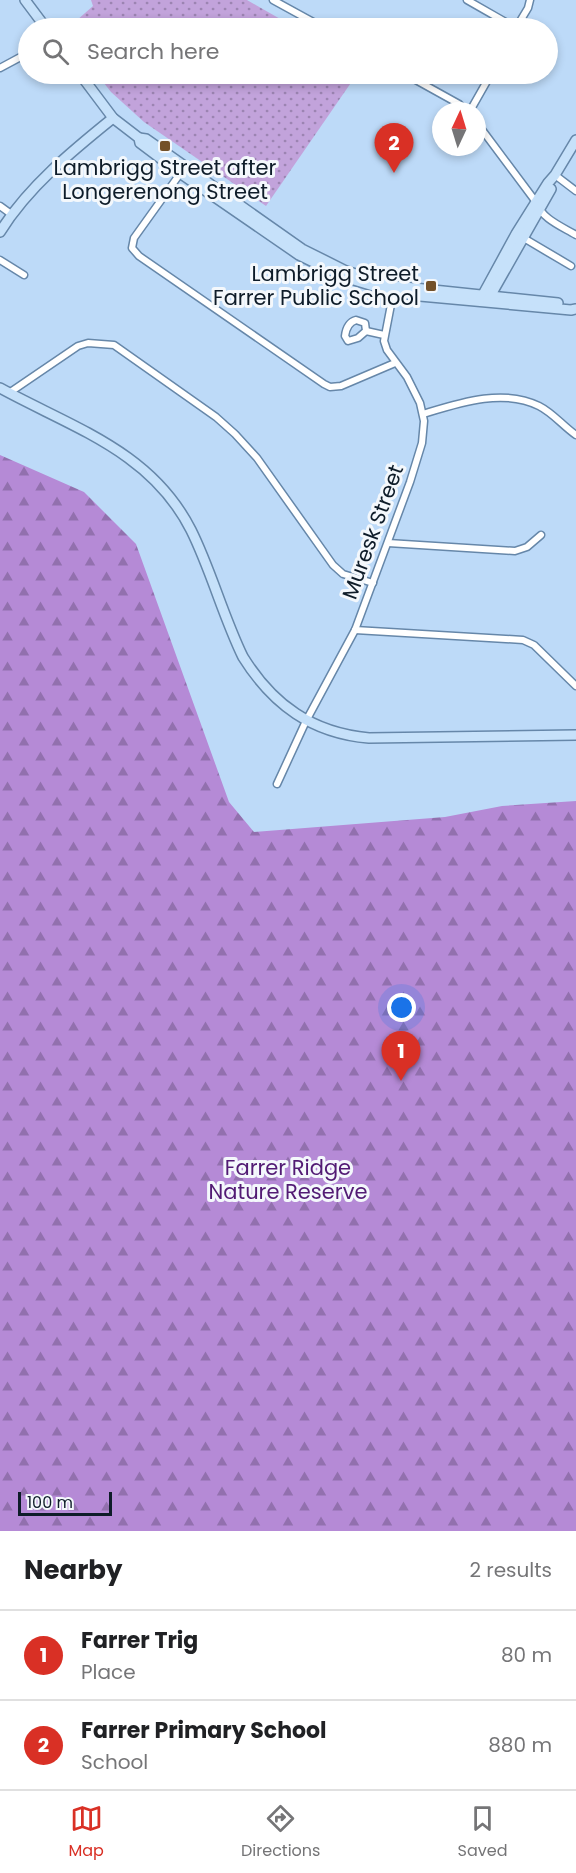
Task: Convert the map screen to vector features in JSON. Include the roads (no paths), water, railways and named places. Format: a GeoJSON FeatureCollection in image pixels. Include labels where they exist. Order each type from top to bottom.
{"type":"FeatureCollection","features":[{"type":"Feature","properties":{"kind":"street"},"geometry":{"type":"LineString","coordinates":[[25,0],[38,18]]}},
{"type":"Feature","properties":{"kind":"street"},"geometry":{"type":"LineString","coordinates":[[273,0],[306,18]]}},
{"type":"Feature","properties":{"kind":"street"},"geometry":{"type":"LineString","coordinates":[[467,0],[498,18]]}},
{"type":"Feature","properties":{"kind":"street"},"geometry":{"type":"LineString","coordinates":[[521,18],[530,0]]}},
{"type":"Feature","properties":{"kind":"street"},"geometry":{"type":"LineString","coordinates":[[0,68],[18,58]]}},
{"type":"Feature","properties":{"kind":"street"},"geometry":{"type":"LineString","coordinates":[[88,84],[113,118],[139,138],[140,143],[182,170],[299,255],[344,277],[394,289],[484,299],[571,304],[576,308]]}},
{"type":"Feature","properties":{"kind":"street"},"geometry":{"type":"LineString","coordinates":[[423,84],[455,102]]}},
{"type":"Feature","properties":{"kind":"street"},"geometry":{"type":"LineString","coordinates":[[474,102],[485,84]]}},
{"type":"Feature","properties":{"kind":"street"},"geometry":{"type":"LineString","coordinates":[[0,232],[11,214],[34,187],[113,118]]}},
{"type":"Feature","properties":{"kind":"street"},"geometry":{"type":"LineString","coordinates":[[486,135],[544,216],[576,235]]}},
{"type":"Feature","properties":{"kind":"street"},"geometry":{"type":"LineString","coordinates":[[484,299],[522,237],[550,180],[576,140]]}},
{"type":"Feature","properties":{"kind":"street"},"geometry":{"type":"LineString","coordinates":[[182,170],[134,238],[132,248],[139,256],[324,384],[341,386],[396,363]]}},
{"type":"Feature","properties":{"kind":"street"},"geometry":{"type":"LineString","coordinates":[[555,175],[576,191]]}},
{"type":"Feature","properties":{"kind":"street"},"geometry":{"type":"LineString","coordinates":[[0,206],[11,214]]}},
{"type":"Feature","properties":{"kind":"street"},"geometry":{"type":"LineString","coordinates":[[484,299],[537,206]]}},
{"type":"Feature","properties":{"kind":"street"},"geometry":{"type":"LineString","coordinates":[[522,237],[571,266]]}},
{"type":"Feature","properties":{"kind":"street"},"geometry":{"type":"LineString","coordinates":[[0,261],[24,275]]}},
{"type":"Feature","properties":{"kind":"street"},"geometry":{"type":"LineString","coordinates":[[366,331],[384,335],[394,289]]}},
{"type":"Feature","properties":{"kind":"street","name":"Muresk Street"},"geometry":{"type":"LineString","coordinates":[[277,784],[306,721],[355,630],[422,443],[423,414],[417,394],[387,350],[384,335]]}},
{"type":"Feature","properties":{"kind":"street"},"geometry":{"type":"LineString","coordinates":[[9,393],[78,346],[88,343],[114,345],[205,408],[235,434],[257,458],[333,565],[343,574],[373,583]]}},
{"type":"Feature","properties":{"kind":"street"},"geometry":{"type":"LineString","coordinates":[[0,388],[116,448],[135,461],[166,492],[180,510],[191,530],[243,657],[266,689],[306,721],[341,734],[369,738],[576,735]]}},
{"type":"Feature","properties":{"kind":"street"},"geometry":{"type":"LineString","coordinates":[[423,414],[492,398],[512,397],[539,406],[576,435]]}},
{"type":"Feature","properties":{"kind":"street"},"geometry":{"type":"LineString","coordinates":[[388,543],[515,551],[527,548],[541,535]]}},
{"type":"Feature","properties":{"kind":"street"},"geometry":{"type":"LineString","coordinates":[[355,630],[523,640],[534,645],[576,686]]}},
{"type":"Feature","properties":{"kind":"place","name":"Lambrigg Street after Longerenong Street"},"geometry":{"type":"Point","coordinates":[165,146]}},
{"type":"Feature","properties":{"kind":"place","name":"Farrer Primary School"},"geometry":{"type":"Point","coordinates":[394,173]}},
{"type":"Feature","properties":{"kind":"place","name":"Lambrigg Street Farrer Public School"},"geometry":{"type":"Point","coordinates":[431,286]}},
{"type":"Feature","properties":{"kind":"place","name":"Farrer Trig"},"geometry":{"type":"Point","coordinates":[401,1081]}},
{"type":"Feature","properties":{"kind":"park label","name":"Farrer Ridge Nature Reserve"},"geometry":{"type":"Point","coordinates":[288,1180]}}]}
